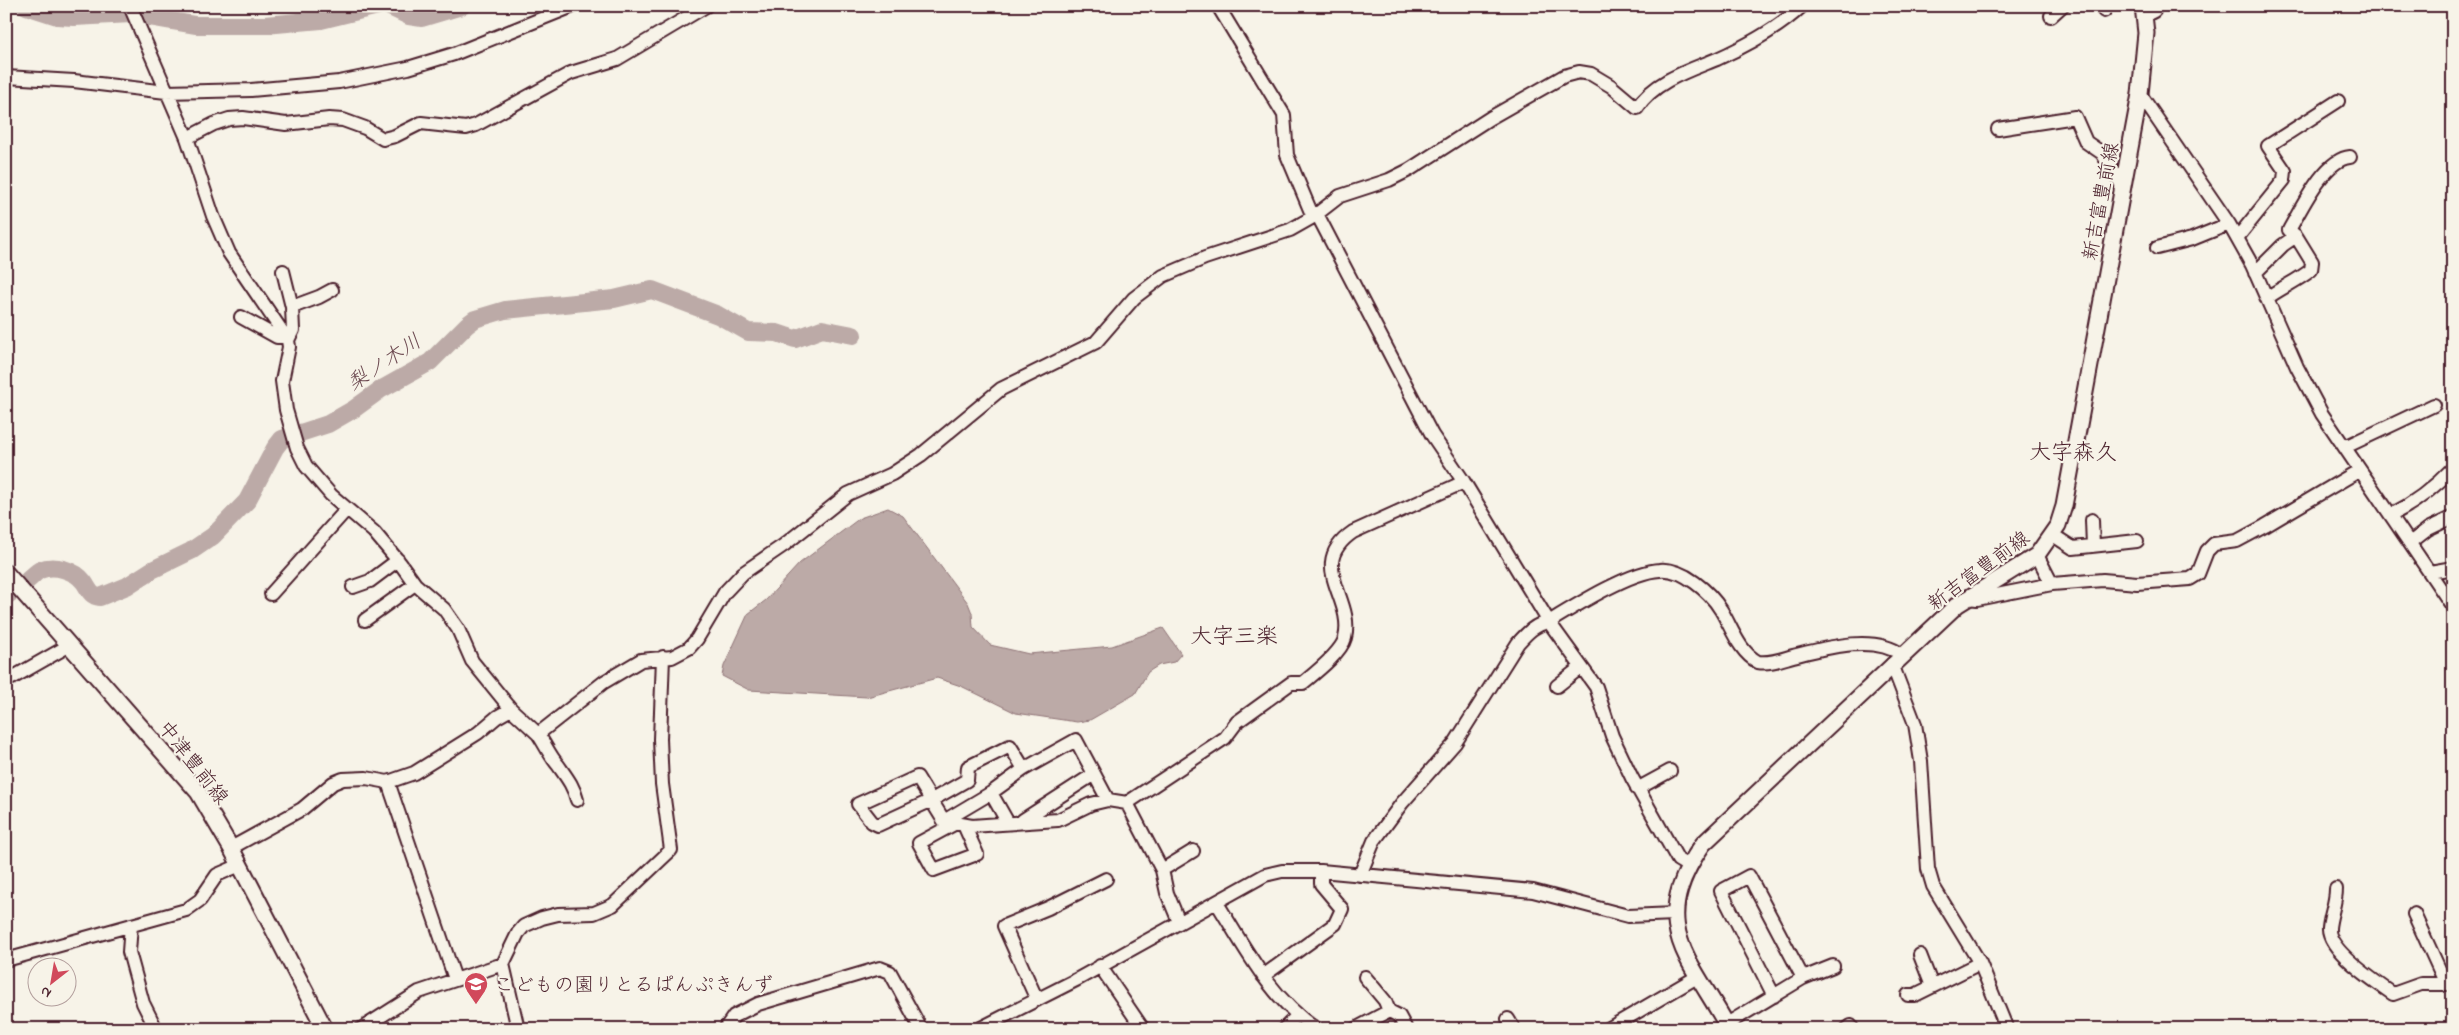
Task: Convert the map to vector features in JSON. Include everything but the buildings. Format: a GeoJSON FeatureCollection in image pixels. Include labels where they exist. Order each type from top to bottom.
{"type":"FeatureCollection","features":[{"type":"Feature","properties":{"kind":"main road","name":"新吉富豊前線"},"geometry":{"type":"LineString","coordinates":[[1728,1026],[1697,977],[1681,945],[1675,914],[1688,866],[1703,844],[1897,659],[1957,605],[2037,555],[2053,535],[2064,506],[2140,94],[2148,9]]}},
{"type":"Feature","properties":{"kind":"main road","name":"中津豊前線"},"geometry":{"type":"LineString","coordinates":[[6,573],[198,792],[231,848],[325,1029]]}},
{"type":"Feature","properties":{"kind":"street"},"geometry":{"type":"LineString","coordinates":[[130,6],[187,138],[213,216],[234,263],[257,292],[287,338],[289,347],[282,381],[286,410],[306,466],[331,496],[374,532],[398,560],[414,584],[444,609],[458,629],[472,661],[511,709],[538,734],[558,766],[567,775],[574,787],[577,800]]}},
{"type":"Feature","properties":{"kind":"street"},"geometry":{"type":"LineString","coordinates":[[6,77],[164,88],[284,88],[365,78],[454,54],[573,6]]}},
{"type":"Feature","properties":{"kind":"street"},"geometry":{"type":"LineString","coordinates":[[187,138],[214,124],[236,118],[286,124],[343,120],[365,128],[383,139],[395,136],[421,123],[466,128],[571,72],[617,59],[706,6]]}},
{"type":"Feature","properties":{"kind":"street"},"geometry":{"type":"LineString","coordinates":[[1218,6],[1284,115],[1287,155],[1315,215],[1428,429],[1464,482],[1549,622],[1596,687],[1612,736],[1637,789],[1678,860],[1688,866]]}},
{"type":"Feature","properties":{"kind":"street"},"geometry":{"type":"LineString","coordinates":[[538,734],[604,682],[641,660],[672,657],[693,644],[725,592],[742,573],[784,545],[848,494],[892,474],[921,455],[1001,389],[1096,342],[1134,298],[1148,285],[1183,267],[1290,230],[1315,215],[1340,196],[1389,180],[1409,170],[1490,118],[1564,76],[1579,72],[1591,74],[1611,86],[1638,108],[1643,98],[1654,90],[1690,68],[1717,59],[1754,41],[1785,21],[1802,6]]}},
{"type":"Feature","properties":{"kind":"street"},"geometry":{"type":"LineString","coordinates":[[2051,16],[2062,6]]}},
{"type":"Feature","properties":{"kind":"street"},"geometry":{"type":"LineString","coordinates":[[2140,94],[2230,224],[2322,414],[2453,607]]}},
{"type":"Feature","properties":{"kind":"street"},"geometry":{"type":"LineString","coordinates":[[2237,238],[2284,180],[2285,172],[2268,146],[2338,101]]}},
{"type":"Feature","properties":{"kind":"street"},"geometry":{"type":"LineString","coordinates":[[1998,129],[2075,117],[2086,142],[2102,153],[2123,187]]}},
{"type":"Feature","properties":{"kind":"street"},"geometry":{"type":"LineString","coordinates":[[2267,298],[2311,270],[2312,262],[2296,236],[2289,230],[2299,214],[2301,204],[2322,176],[2343,158],[2350,157]]}},
{"type":"Feature","properties":{"kind":"street"},"geometry":{"type":"LineString","coordinates":[[2157,248],[2192,239],[2230,224]]}},
{"type":"Feature","properties":{"kind":"street"},"geometry":{"type":"LineString","coordinates":[[2255,273],[2283,245],[2296,236]]}},
{"type":"Feature","properties":{"kind":"street"},"geometry":{"type":"LineString","coordinates":[[283,271],[292,307],[293,330],[287,338]]}},
{"type":"Feature","properties":{"kind":"street"},"geometry":{"type":"LineString","coordinates":[[292,307],[332,290]]}},
{"type":"Feature","properties":{"kind":"street"},"geometry":{"type":"LineString","coordinates":[[241,317],[277,337],[287,338]]}},
{"type":"Feature","properties":{"kind":"street"},"geometry":{"type":"LineString","coordinates":[[2344,447],[2434,404]]}},
{"type":"Feature","properties":{"kind":"street"},"geometry":{"type":"LineString","coordinates":[[2391,515],[2412,504],[2434,487],[2453,468]]}},
{"type":"Feature","properties":{"kind":"street"},"geometry":{"type":"LineString","coordinates":[[1968,598],[1977,599],[2052,584],[2103,580],[2137,584],[2190,579],[2198,574],[2207,551],[2214,544],[2237,541],[2360,470]]}},
{"type":"Feature","properties":{"kind":"street"},"geometry":{"type":"LineString","coordinates":[[1024,769],[1010,746],[968,767],[967,780],[930,801],[878,825],[872,822],[858,804],[917,777],[930,801],[954,823],[1008,823],[1058,820],[1092,804],[1108,800],[1127,803],[1225,738],[1237,722],[1291,683],[1303,683],[1341,646],[1345,638],[1346,618],[1331,572],[1334,555],[1342,541],[1353,532],[1464,482]]}},
{"type":"Feature","properties":{"kind":"street"},"geometry":{"type":"LineString","coordinates":[[271,594],[347,509]]}},
{"type":"Feature","properties":{"kind":"street"},"geometry":{"type":"LineString","coordinates":[[2410,544],[2428,529],[2453,517]]}},
{"type":"Feature","properties":{"kind":"street"},"geometry":{"type":"LineString","coordinates":[[2092,520],[2093,546]]}},
{"type":"Feature","properties":{"kind":"street"},"geometry":{"type":"LineString","coordinates":[[2053,535],[2073,548],[2138,541]]}},
{"type":"Feature","properties":{"kind":"street"},"geometry":{"type":"LineString","coordinates":[[2037,555],[2052,584]]}},
{"type":"Feature","properties":{"kind":"street"},"geometry":{"type":"LineString","coordinates":[[353,587],[370,581],[398,560]]}},
{"type":"Feature","properties":{"kind":"street"},"geometry":{"type":"LineString","coordinates":[[2430,572],[2453,568]]}},
{"type":"Feature","properties":{"kind":"street"},"geometry":{"type":"LineString","coordinates":[[1360,875],[1374,841],[1402,803],[1455,743],[1518,644],[1540,623],[1549,622],[1597,594],[1648,572],[1667,570],[1699,585],[1708,593],[1720,608],[1741,647],[1750,658],[1758,662],[1775,661],[1827,648],[1879,643],[1893,648],[1915,724],[1921,761],[1928,869],[1932,886],[1980,963],[2007,1029]]}},
{"type":"Feature","properties":{"kind":"street"},"geometry":{"type":"LineString","coordinates":[[365,620],[414,584]]}},
{"type":"Feature","properties":{"kind":"street"},"geometry":{"type":"LineString","coordinates":[[12,678],[70,645]]}},
{"type":"Feature","properties":{"kind":"street"},"geometry":{"type":"LineString","coordinates":[[518,1029],[503,964],[510,946],[524,926],[558,914],[594,913],[613,905],[671,850],[662,784],[660,739],[664,657]]}},
{"type":"Feature","properties":{"kind":"street"},"geometry":{"type":"LineString","coordinates":[[1558,686],[1581,667]]}},
{"type":"Feature","properties":{"kind":"street"},"geometry":{"type":"LineString","coordinates":[[231,848],[302,808],[332,783],[343,779],[366,778],[388,782],[414,773],[511,709]]}},
{"type":"Feature","properties":{"kind":"street"},"geometry":{"type":"LineString","coordinates":[[954,823],[990,793],[1024,769],[1076,740],[1108,800]]}},
{"type":"Feature","properties":{"kind":"street"},"geometry":{"type":"LineString","coordinates":[[1637,789],[1670,771]]}},
{"type":"Feature","properties":{"kind":"street"},"geometry":{"type":"LineString","coordinates":[[1022,821],[1094,774]]}},
{"type":"Feature","properties":{"kind":"street"},"geometry":{"type":"LineString","coordinates":[[388,782],[456,978]]}},
{"type":"Feature","properties":{"kind":"street"},"geometry":{"type":"LineString","coordinates":[[990,793],[1008,823]]}},
{"type":"Feature","properties":{"kind":"street"},"geometry":{"type":"LineString","coordinates":[[1127,803],[1162,870],[1166,893],[1180,922]]}},
{"type":"Feature","properties":{"kind":"street"},"geometry":{"type":"LineString","coordinates":[[1162,870],[1193,851]]}},
{"type":"Feature","properties":{"kind":"street"},"geometry":{"type":"LineString","coordinates":[[6,960],[186,910],[200,900],[217,876],[240,865]]}},
{"type":"Feature","properties":{"kind":"street"},"geometry":{"type":"LineString","coordinates":[[980,1029],[1217,903],[1265,875],[1282,871],[1322,871],[1533,891],[1628,916],[1675,914]]}},
{"type":"Feature","properties":{"kind":"street"},"geometry":{"type":"LineString","coordinates":[[1263,976],[1335,924],[1342,909],[1321,884],[1322,871]]}},
{"type":"Feature","properties":{"kind":"street"},"geometry":{"type":"LineString","coordinates":[[1774,996],[1721,891],[1749,876],[1803,978]]}},
{"type":"Feature","properties":{"kind":"street"},"geometry":{"type":"LineString","coordinates":[[1037,1000],[1004,926],[1048,908],[1106,878]]}},
{"type":"Feature","properties":{"kind":"street"},"geometry":{"type":"LineString","coordinates":[[2336,889],[2336,901],[2329,928],[2330,936],[2356,969],[2393,994],[2421,984],[2450,984],[2414,914]]}},
{"type":"Feature","properties":{"kind":"street"},"geometry":{"type":"LineString","coordinates":[[1217,903],[1263,976],[1297,1016],[1316,1029]]}},
{"type":"Feature","properties":{"kind":"street"},"geometry":{"type":"LineString","coordinates":[[131,925],[129,952],[143,1003],[156,1029]]}},
{"type":"Feature","properties":{"kind":"street"},"geometry":{"type":"LineString","coordinates":[[1920,955],[1932,986]]}},
{"type":"Feature","properties":{"kind":"street"},"geometry":{"type":"LineString","coordinates":[[1908,995],[1915,995],[1980,963]]}},
{"type":"Feature","properties":{"kind":"street"},"geometry":{"type":"LineString","coordinates":[[361,1029],[419,992],[456,978],[503,964]]}},
{"type":"Feature","properties":{"kind":"street"},"geometry":{"type":"LineString","coordinates":[[1100,966],[1143,1029]]}},
{"type":"Feature","properties":{"kind":"street"},"geometry":{"type":"LineString","coordinates":[[1728,1026],[1803,978],[1833,966]]}},
{"type":"Feature","properties":{"kind":"street"},"geometry":{"type":"LineString","coordinates":[[726,1029],[734,1016],[758,1004],[880,968],[890,972],[921,1029]]}},
{"type":"Feature","properties":{"kind":"street"},"geometry":{"type":"LineString","coordinates":[[1366,977],[1385,1001],[1389,1012],[1399,1016],[1406,1029]]}},
{"type":"Feature","properties":{"kind":"street"},"geometry":{"type":"LineString","coordinates":[[1608,1029],[1697,977]]}},
{"type":"Feature","properties":{"kind":"street"},"geometry":{"type":"LineString","coordinates":[[1355,1029],[1389,1012]]}},
{"type":"Feature","properties":{"kind":"street"},"geometry":{"type":"LineString","coordinates":[[1284,1029],[1297,1016]]}},
{"type":"Feature","properties":{"kind":"shaded area"},"geometry":{"type":"Polygon","coordinates":[[[888,508],[903,516],[968,603],[972,613],[973,627],[990,645],[1029,654],[1112,646],[1163,628],[1181,654],[1174,662],[1159,665],[1148,672],[1135,694],[1090,720],[1077,722],[1016,713],[961,686],[937,678],[867,697],[749,690],[722,676],[724,666],[748,614],[766,600],[800,563],[860,518],[888,508]]]}},
{"type":"Feature","properties":{"kind":"waterway"},"geometry":{"type":"LineString","coordinates":[[26,6],[57,16],[131,14],[195,25],[265,25],[321,20],[378,6]]}},
{"type":"Feature","properties":{"kind":"waterway"},"geometry":{"type":"LineString","coordinates":[[388,6],[409,16],[422,18],[462,6]]}},
{"type":"Feature","properties":{"kind":"waterway","name":"梨ノ木川"},"geometry":{"type":"LineString","coordinates":[[28,580],[38,571],[46,568],[64,569],[75,574],[84,582],[92,594],[100,597],[127,586],[152,570],[191,551],[213,536],[247,501],[275,448],[282,439],[328,424],[354,409],[380,390],[430,362],[475,319],[505,310],[614,299],[652,290],[718,315],[748,332],[777,333],[795,339],[822,329],[853,335]]}},
{"type":"Feature","properties":{"kind":"waterway","name":"梨ノ木川"},"geometry":{"type":"LineString","coordinates":[[6,596],[12,592]]}},
{"type":"Feature","properties":{"kind":"place","name":"こどもの園りとるぱんぷきんず"},"geometry":{"type":"Point","coordinates":[476,1005]}},
{"type":"Feature","properties":{"kind":"district","name":"大字森久"},"geometry":{"type":"Point","coordinates":[2073,451]}},
{"type":"Feature","properties":{"kind":"district","name":"大字三楽"},"geometry":{"type":"Point","coordinates":[1234,635]}}]}
